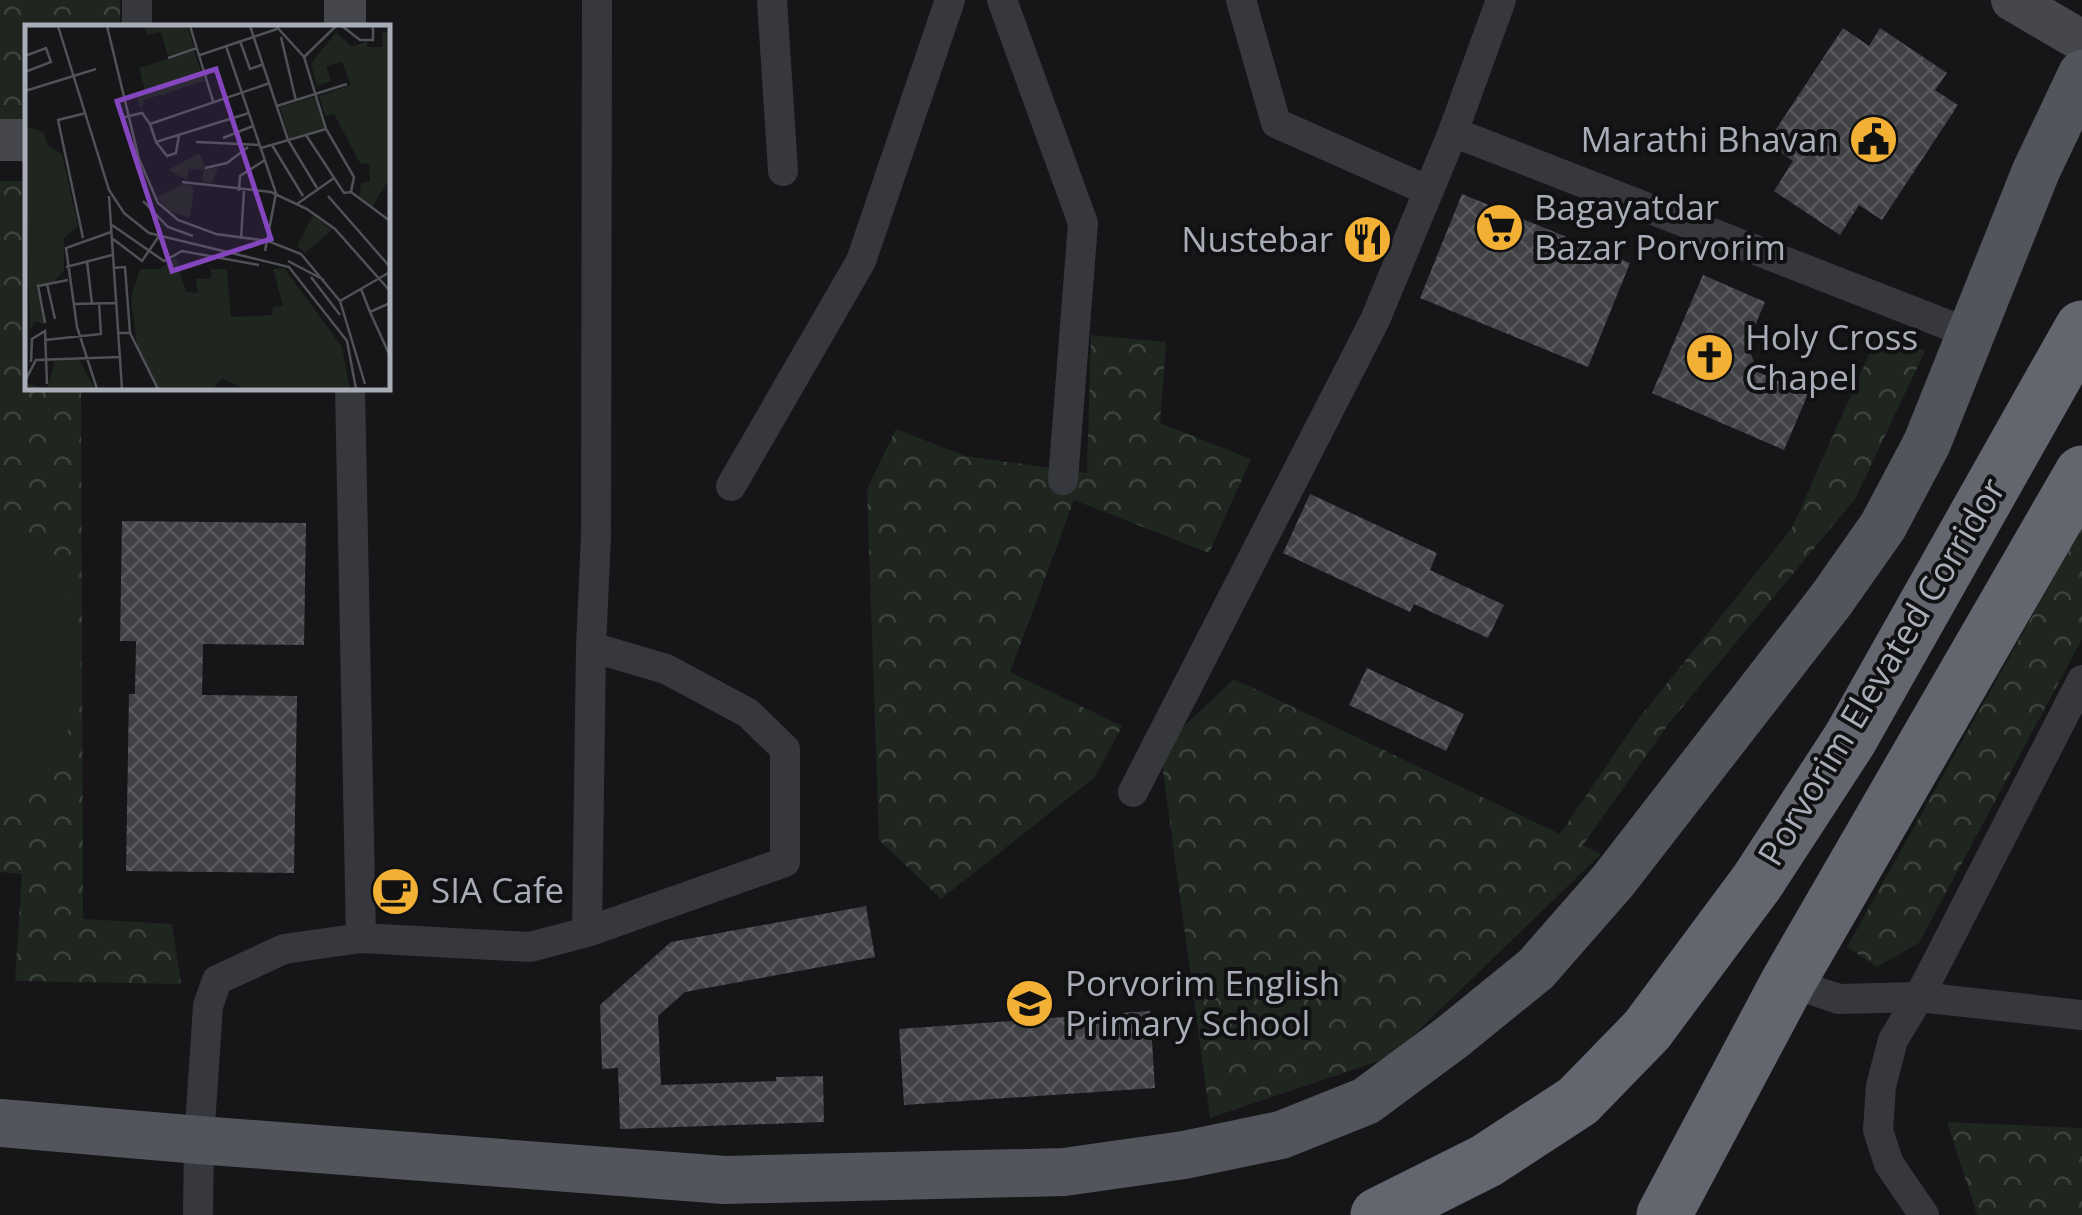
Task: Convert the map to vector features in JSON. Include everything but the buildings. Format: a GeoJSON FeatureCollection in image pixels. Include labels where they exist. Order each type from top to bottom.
{"type":"FeatureCollection","features":[{"type":"Feature","properties":{"kind":"highway","name":"Porvorim Elevated Corridor"},"geometry":{"type":"LineString","coordinates":[[1378,1215],[1486,1161],[1578,1101],[1647,1030],[1756,882],[1850,740],[2082,328]]}},
{"type":"Feature","properties":{"kind":"highway"},"geometry":{"type":"LineString","coordinates":[[1664,1215],[1788,982],[2082,473]]}},
{"type":"Feature","properties":{"kind":"main road"},"geometry":{"type":"LineString","coordinates":[[0,1122],[724,1180],[1064,1172],[1184,1155],[1280,1135],[1366,1100],[1536,969],[1626,866],[1832,600],[1883,526],[1928,444],[2036,172],[2082,74]]}},
{"type":"Feature","properties":{"kind":"street"},"geometry":{"type":"LineString","coordinates":[[137,0],[138,25]]}},
{"type":"Feature","properties":{"kind":"street"},"geometry":{"type":"LineString","coordinates":[[587,932],[596,536],[598,0]]}},
{"type":"Feature","properties":{"kind":"street"},"geometry":{"type":"LineString","coordinates":[[772,0],[782,171]]}},
{"type":"Feature","properties":{"kind":"street"},"geometry":{"type":"LineString","coordinates":[[731,486],[860,261],[950,0]]}},
{"type":"Feature","properties":{"kind":"street"},"geometry":{"type":"LineString","coordinates":[[1002,0],[1082,223],[1063,480]]}},
{"type":"Feature","properties":{"kind":"street"},"geometry":{"type":"LineString","coordinates":[[1241,0],[1276,123],[1429,191]]}},
{"type":"Feature","properties":{"kind":"street"},"geometry":{"type":"LineString","coordinates":[[1133,792],[1374,320],[1453,132],[1501,0]]}},
{"type":"Feature","properties":{"kind":"street"},"geometry":{"type":"LineString","coordinates":[[2012,0],[2082,41]]}},
{"type":"Feature","properties":{"kind":"street"},"geometry":{"type":"LineString","coordinates":[[1453,132],[1971,334]]}},
{"type":"Feature","properties":{"kind":"street"},"geometry":{"type":"LineString","coordinates":[[350,390],[361,938]]}},
{"type":"Feature","properties":{"kind":"street"},"geometry":{"type":"LineString","coordinates":[[198,1215],[208,1006],[217,980],[284,949],[361,938],[530,947],[587,932],[785,862],[784,749],[748,713],[666,669],[591,646]]}},
{"type":"Feature","properties":{"kind":"street"},"geometry":{"type":"LineString","coordinates":[[1924,1215],[1889,1164],[1878,1130],[1881,1086],[1893,1040],[1919,998],[2082,680]]}},
{"type":"Feature","properties":{"kind":"street"},"geometry":{"type":"LineString","coordinates":[[1788,982],[1839,1000],[1919,998],[2082,1015]]}},
{"type":"Feature","properties":{"kind":"green space"},"geometry":{"type":"Polygon","coordinates":[[[0,0],[120,0],[120,25],[25,25],[25,120],[0,120],[0,0]]]}},
{"type":"Feature","properties":{"kind":"green space"},"geometry":{"type":"Polygon","coordinates":[[[0,181],[25,181],[25,390],[81,390],[83,919],[172,924],[181,984],[15,981],[22,874],[0,872],[0,181]]]}},
{"type":"Feature","properties":{"kind":"green space"},"geometry":{"type":"Polygon","coordinates":[[[1879,332],[1925,351],[1855,499],[1670,722],[1583,845],[1601,854],[1391,1057],[1210,1118],[1160,749],[1234,679],[1560,834],[1636,722],[1792,528],[1879,332]]]}},
{"type":"Feature","properties":{"kind":"green space"},"geometry":{"type":"Polygon","coordinates":[[[1091,335],[1166,342],[1160,423],[1251,459],[1209,553],[1074,500],[1010,672],[1122,726],[1095,777],[941,899],[879,840],[867,489],[896,429],[965,456],[1087,473],[1091,335]]]}},
{"type":"Feature","properties":{"kind":"green space"},"geometry":{"type":"Polygon","coordinates":[[[0,508],[42,547],[71,598],[82,655],[74,719],[44,776],[0,817],[0,508]]]}},
{"type":"Feature","properties":{"kind":"green space"},"geometry":{"type":"Polygon","coordinates":[[[2082,527],[2082,639],[1919,943],[1877,967],[1847,947],[2082,527]]]}},
{"type":"Feature","properties":{"kind":"green space"},"geometry":{"type":"Polygon","coordinates":[[[1947,1122],[2082,1128],[2082,1215],[1977,1215],[1947,1122]]]}},
{"type":"Feature","properties":{"kind":"place","name":"Marathi Bhavan"},"geometry":{"type":"Point","coordinates":[1874,140]}},
{"type":"Feature","properties":{"kind":"place","name":"Bagayatdar Bazar Porvorim"},"geometry":{"type":"Point","coordinates":[1499,228]}},
{"type":"Feature","properties":{"kind":"place","name":"Nustebar"},"geometry":{"type":"Point","coordinates":[1368,240]}},
{"type":"Feature","properties":{"kind":"place","name":"Holy Cross Chapel"},"geometry":{"type":"Point","coordinates":[1710,358]}},
{"type":"Feature","properties":{"kind":"place","name":"SIA Cafe"},"geometry":{"type":"Point","coordinates":[396,891]}},
{"type":"Feature","properties":{"kind":"place","name":"Porvorim English Primary School"},"geometry":{"type":"Point","coordinates":[1030,1004]}}]}
